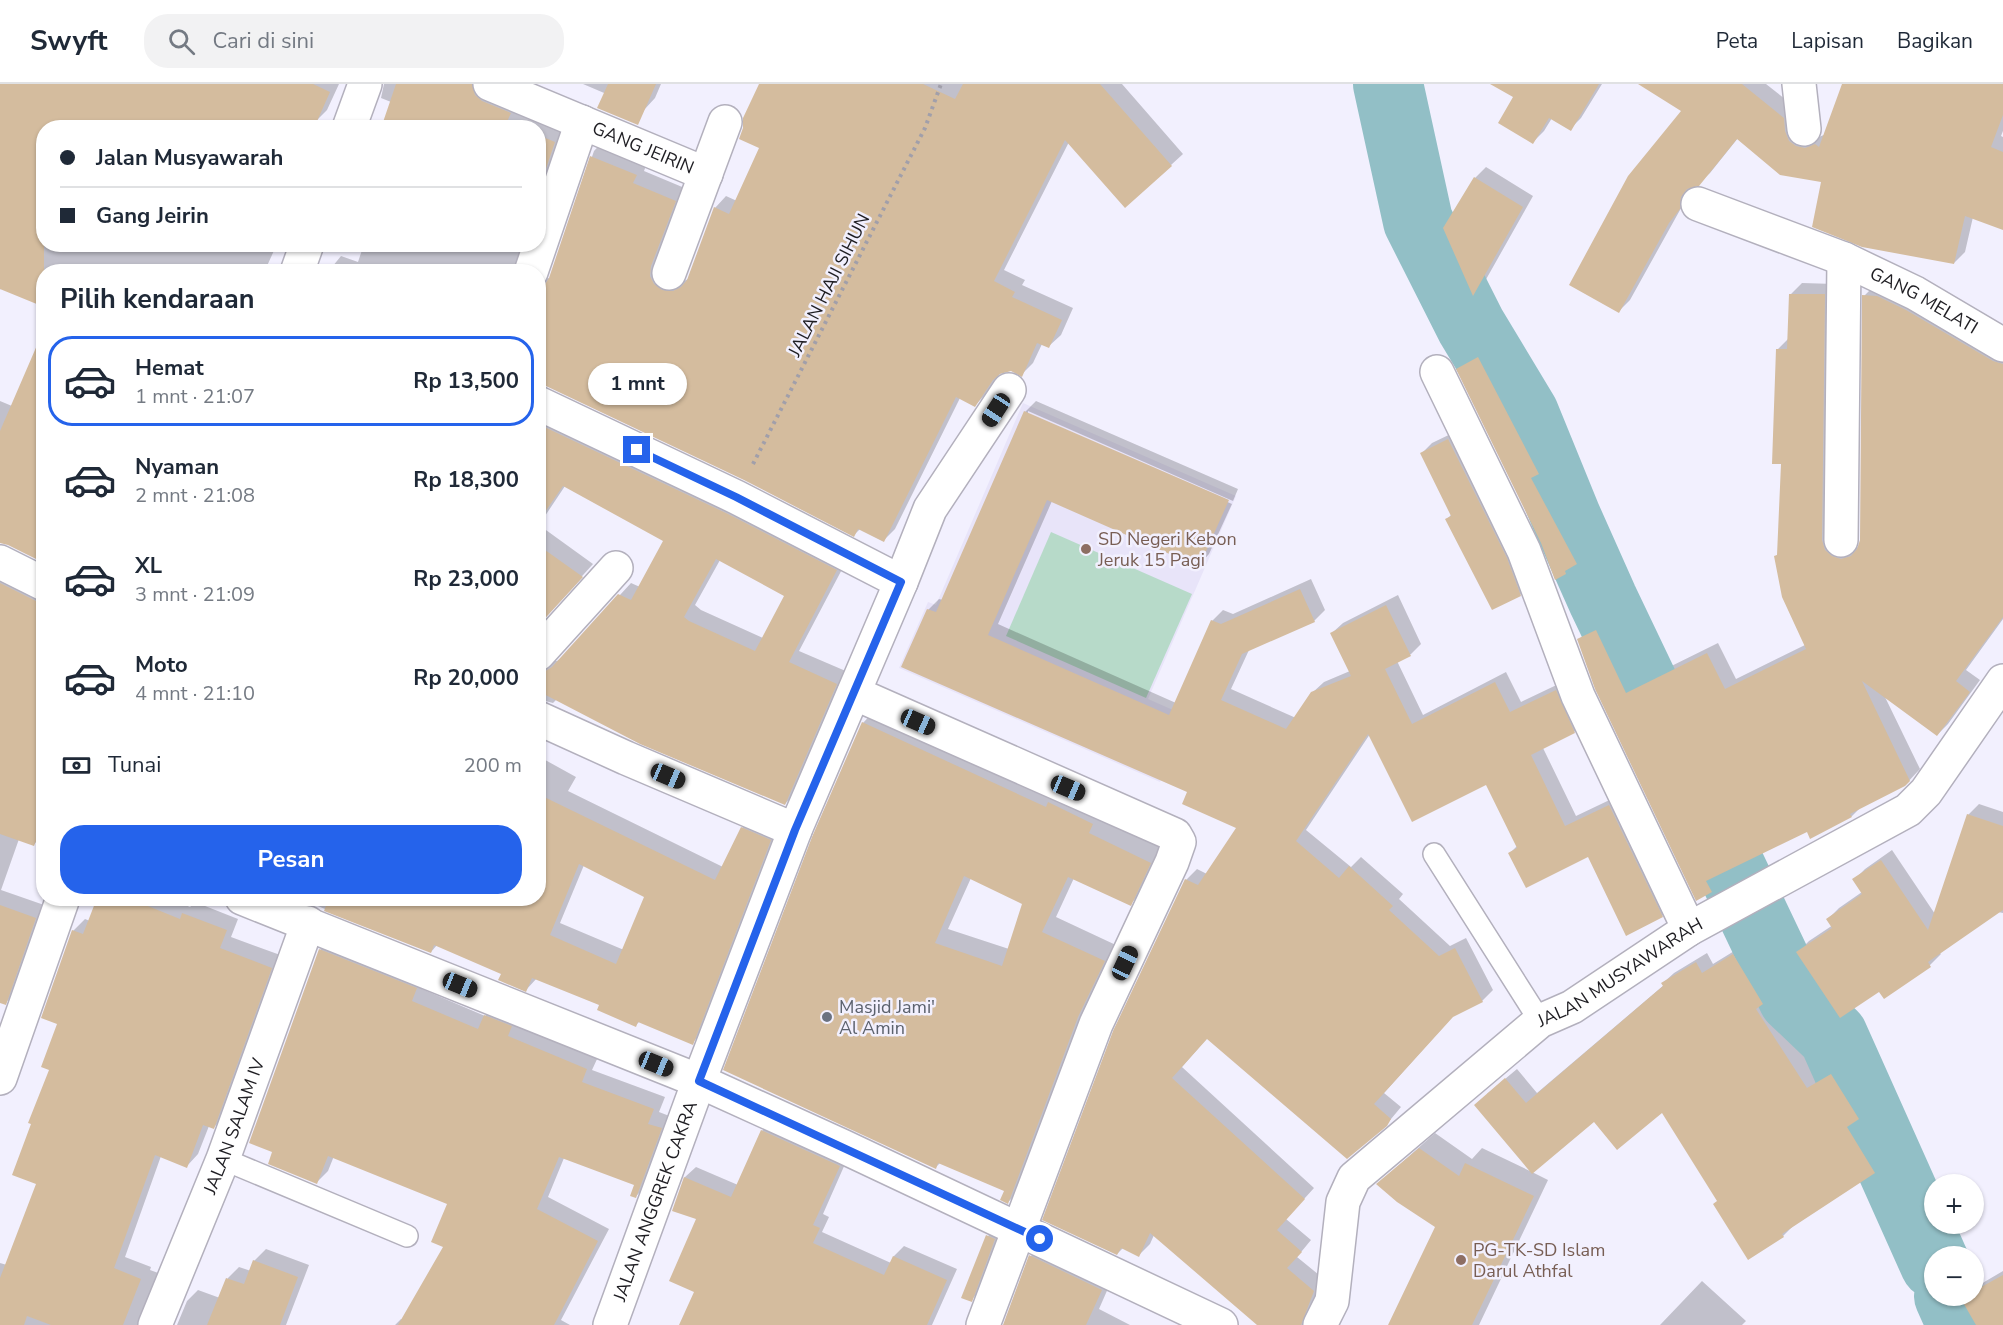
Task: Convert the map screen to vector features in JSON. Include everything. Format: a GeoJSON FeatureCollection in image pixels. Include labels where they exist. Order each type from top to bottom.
{"type":"FeatureCollection","features":[{"type":"Feature","properties":{"kind":"street"},"geometry":{"type":"LineString","coordinates":[[352,120],[365,84]]}},
{"type":"Feature","properties":{"kind":"street","name":"GANG JEIRIN"},"geometry":{"type":"LineString","coordinates":[[490,84],[706,174]]}},
{"type":"Feature","properties":{"kind":"street"},"geometry":{"type":"LineString","coordinates":[[1799,84],[1804,129]]}},
{"type":"Feature","properties":{"kind":"street","name":"GANG JEIRIN"},"geometry":{"type":"LineString","coordinates":[[546,228],[582,122]]}},
{"type":"Feature","properties":{"kind":"street"},"geometry":{"type":"LineString","coordinates":[[669,273],[725,122]]}},
{"type":"Feature","properties":{"kind":"street","name":"GANG MELATI"},"geometry":{"type":"LineString","coordinates":[[1698,204],[1844,259],[1915,293],[2003,345]]}},
{"type":"Feature","properties":{"kind":"street"},"geometry":{"type":"LineString","coordinates":[[1841,540],[1844,259]]}},
{"type":"Feature","properties":{"kind":"street"},"geometry":{"type":"LineString","coordinates":[[1437,372],[1524,551],[1578,696],[1691,928]]}},
{"type":"Feature","properties":{"kind":"street","name":"JALAN ANGGREK CAKRA"},"geometry":{"type":"LineString","coordinates":[[610,1325],[699,1081],[795,830],[930,509],[1009,390]]}},
{"type":"Feature","properties":{"kind":"street"},"geometry":{"type":"LineString","coordinates":[[546,407],[736,497],[901,582]]}},
{"type":"Feature","properties":{"kind":"street"},"geometry":{"type":"LineString","coordinates":[[0,562],[36,580]]}},
{"type":"Feature","properties":{"kind":"street"},"geometry":{"type":"LineString","coordinates":[[546,645],[616,568]]}},
{"type":"Feature","properties":{"kind":"street","name":"JALAN MUSYAWARAH"},"geometry":{"type":"LineString","coordinates":[[1320,1325],[1332,1301],[1343,1202],[1354,1178],[1540,1021],[1572,1007],[1691,928],[1916,804],[2003,681]]}},
{"type":"Feature","properties":{"kind":"street"},"geometry":{"type":"LineString","coordinates":[[854,693],[1175,835],[1179,842],[1172,862],[1096,1024],[983,1325]]}},
{"type":"Feature","properties":{"kind":"street"},"geometry":{"type":"LineString","coordinates":[[546,722],[795,830]]}},
{"type":"Feature","properties":{"kind":"street"},"geometry":{"type":"LineString","coordinates":[[0,1078],[10,1016],[59,906]]}},
{"type":"Feature","properties":{"kind":"street"},"geometry":{"type":"LineString","coordinates":[[263,906],[699,1081],[1221,1325]]}},
{"type":"Feature","properties":{"kind":"street","name":"JALAN SALAM IV"},"geometry":{"type":"LineString","coordinates":[[155,1325],[223,1159],[308,923]]}},
{"type":"Feature","properties":{"kind":"lane"},"geometry":{"type":"LineString","coordinates":[[1434,854],[1540,1021]]}},
{"type":"Feature","properties":{"kind":"lane"},"geometry":{"type":"LineString","coordinates":[[223,1159],[407,1236]]}},
{"type":"Feature","properties":{"kind":"path","name":"JALAN HAJI SIHUN"},"geometry":{"type":"LineString","coordinates":[[736,497],[925,128],[941,84]]}},
{"type":"Feature","properties":{"kind":"shaded area","name":"SD Negeri Kebon Jeruk 15 Pagi"},"geometry":{"type":"Polygon","coordinates":[[[1023,403],[1236,496],[1148,699],[1189,717],[1160,782],[899,668],[928,602],[936,605],[1023,403]]]}},
{"type":"Feature","properties":{"kind":"green space"},"geometry":{"type":"Polygon","coordinates":[[[1051,532],[1192,594],[1146,698],[1006,636],[1051,532]]]}},
{"type":"Feature","properties":{"kind":"building"},"geometry":{"type":"Polygon","coordinates":[[[0,84],[313,84],[330,92],[318,120],[36,120],[36,252],[44,252],[44,264],[36,264],[36,304],[0,289],[0,84]]]}},
{"type":"Feature","properties":{"kind":"building"},"geometry":{"type":"Polygon","coordinates":[[[396,84],[472,84],[475,95],[482,101],[511,113],[508,120],[384,120],[396,84]]]}},
{"type":"Feature","properties":{"kind":"building"},"geometry":{"type":"Polygon","coordinates":[[[608,84],[656,84],[638,125],[597,108],[608,84]]]}},
{"type":"Feature","properties":{"kind":"building"},"geometry":{"type":"Polygon","coordinates":[[[759,84],[923,84],[955,99],[963,84],[1100,84],[1172,166],[1125,208],[1065,140],[994,281],[1015,292],[1012,297],[1062,320],[1049,348],[1037,343],[1022,377],[1011,371],[1000,374],[993,380],[975,407],[956,397],[884,542],[858,529],[854,537],[744,480],[546,386],[546,283],[590,156],[637,175],[633,183],[676,201],[651,266],[650,276],[654,284],[662,290],[673,291],[687,280],[714,207],[729,214],[759,148],[739,139],[743,128],[743,118],[759,84]]]}},
{"type":"Feature","properties":{"kind":"building"},"geometry":{"type":"Polygon","coordinates":[[[1490,84],[1599,84],[1571,131],[1549,118],[1533,144],[1498,123],[1513,97],[1490,84]]]}},
{"type":"Feature","properties":{"kind":"building"},"geometry":{"type":"Polygon","coordinates":[[[1638,84],[1742,84],[1784,118],[1789,141],[1805,148],[1815,144],[1819,147],[1842,84],[2003,84],[2003,115],[1991,147],[2003,152],[2003,230],[1965,216],[1954,264],[1862,247],[1812,227],[1821,182],[1780,175],[1737,139],[1699,186],[1687,189],[1681,197],[1680,209],[1669,223],[1619,313],[1569,285],[1628,176],[1681,111],[1638,84]]]}},
{"type":"Feature","properties":{"kind":"building"},"geometry":{"type":"Polygon","coordinates":[[[546,138],[555,142],[546,168],[546,138]]]}},
{"type":"Feature","properties":{"kind":"building"},"geometry":{"type":"Polygon","coordinates":[[[1474,177],[1523,207],[1473,296],[1443,228],[1474,177]]]}},
{"type":"Feature","properties":{"kind":"building"},"geometry":{"type":"Polygon","coordinates":[[[1789,294],[1825,294],[1822,540],[1825,550],[1841,559],[1851,556],[1860,540],[1862,295],[1877,296],[1906,310],[1993,361],[2003,364],[2003,617],[1956,681],[1970,692],[1937,736],[1862,681],[1910,781],[1905,786],[1850,814],[1852,817],[1810,839],[1807,832],[1706,881],[1712,892],[1696,901],[1595,689],[1577,639],[1596,630],[1626,693],[1707,653],[1725,689],[1806,649],[1782,597],[1774,556],[1777,555],[1781,464],[1772,464],[1776,349],[1787,349],[1789,294]]]}},
{"type":"Feature","properties":{"kind":"building"},"geometry":{"type":"Polygon","coordinates":[[[36,348],[36,559],[0,543],[0,431],[36,348]]]}},
{"type":"Feature","properties":{"kind":"building"},"geometry":{"type":"Polygon","coordinates":[[[1478,357],[1539,474],[1531,478],[1577,564],[1555,580],[1541,543],[1456,369],[1478,357]]]}},
{"type":"Feature","properties":{"kind":"building"},"geometry":{"type":"Polygon","coordinates":[[[1024,411],[1229,500],[1199,567],[1047,500],[988,635],[1169,715],[1211,620],[1221,624],[1300,589],[1315,622],[1242,654],[1221,700],[1286,729],[1311,692],[1351,676],[1330,633],[1386,605],[1411,656],[1385,669],[1412,724],[1495,682],[1510,712],[1556,690],[1575,733],[1531,755],[1565,826],[1609,805],[1663,917],[1626,936],[1588,857],[1526,888],[1508,853],[1517,848],[1486,785],[1412,822],[1368,734],[1296,841],[1339,878],[1349,866],[1393,906],[1389,910],[1439,956],[1455,948],[1483,1002],[1453,1017],[1374,1104],[1391,1119],[1387,1126],[1347,1159],[1207,1039],[1172,1078],[1305,1199],[1277,1230],[1302,1252],[1287,1268],[1314,1291],[1301,1325],[1257,1325],[1150,1233],[1139,1257],[1121,1248],[1117,1255],[1042,1220],[1113,1031],[1185,879],[1198,885],[1236,828],[1182,804],[1187,792],[901,667],[927,609],[936,612],[1024,411]]]}},
{"type":"Feature","properties":{"kind":"building"},"geometry":{"type":"Polygon","coordinates":[[[546,428],[728,514],[837,570],[789,662],[837,684],[785,805],[640,744],[546,695],[546,671],[552,667],[618,594],[631,600],[663,541],[563,486],[546,510],[546,428]],[[716,559],[684,617],[755,651],[784,596],[716,559]]]}},
{"type":"Feature","properties":{"kind":"building"},"geometry":{"type":"Polygon","coordinates":[[[1448,439],[1507,558],[1521,596],[1492,610],[1445,519],[1451,516],[1420,453],[1448,439]]]}},
{"type":"Feature","properties":{"kind":"building"},"geometry":{"type":"Polygon","coordinates":[[[546,551],[583,577],[546,617],[546,551]]]}},
{"type":"Feature","properties":{"kind":"building"},"geometry":{"type":"Polygon","coordinates":[[[0,583],[36,601],[36,841],[34,846],[0,834],[0,583]]]}},
{"type":"Feature","properties":{"kind":"building"},"geometry":{"type":"Polygon","coordinates":[[[862,722],[1046,807],[1048,802],[1093,824],[1089,833],[1151,863],[1131,906],[1068,877],[1042,932],[1105,961],[1078,1017],[1008,1204],[1000,1200],[1004,1191],[938,1163],[936,1169],[723,1070],[812,837],[862,722]],[[964,876],[935,943],[1002,966],[1022,904],[964,876]]]}},
{"type":"Feature","properties":{"kind":"building"},"geometry":{"type":"Polygon","coordinates":[[[546,798],[715,880],[741,827],[771,840],[693,1045],[638,1022],[636,1027],[597,1010],[599,1005],[532,978],[526,992],[498,980],[501,974],[434,945],[431,953],[324,911],[326,906],[546,906],[546,798]],[[579,864],[550,935],[616,964],[644,897],[579,864]]]}},
{"type":"Feature","properties":{"kind":"building"},"geometry":{"type":"Polygon","coordinates":[[[1967,814],[2003,826],[2003,910],[1928,962],[1931,967],[1884,999],[1879,992],[1840,1018],[1796,952],[1832,928],[1826,919],[1862,894],[1852,879],[1881,860],[1928,930],[1967,814]]]}},
{"type":"Feature","properties":{"kind":"building"},"geometry":{"type":"Polygon","coordinates":[[[0,905],[36,918],[6,1005],[0,1003],[0,905]]]}},
{"type":"Feature","properties":{"kind":"building"},"geometry":{"type":"Polygon","coordinates":[[[94,906],[148,906],[180,919],[182,913],[227,930],[220,948],[272,968],[214,1129],[203,1125],[187,1168],[155,1155],[114,1268],[141,1279],[123,1325],[51,1325],[27,1316],[24,1325],[0,1325],[0,1278],[36,1184],[12,1175],[31,1124],[28,1123],[49,1070],[41,1067],[57,1024],[41,1018],[72,930],[83,934],[94,906]]]}},
{"type":"Feature","properties":{"kind":"building"},"geometry":{"type":"Polygon","coordinates":[[[319,949],[417,988],[412,1001],[478,1029],[484,1015],[512,1026],[508,1036],[587,1069],[582,1082],[654,1109],[648,1124],[662,1128],[636,1198],[630,1196],[634,1185],[559,1157],[537,1209],[598,1241],[554,1325],[398,1325],[443,1247],[431,1242],[447,1204],[328,1156],[317,1184],[268,1164],[272,1152],[249,1143],[319,949]]]}},
{"type":"Feature","properties":{"kind":"building"},"geometry":{"type":"Polygon","coordinates":[[[1733,954],[1763,1004],[1756,1009],[1807,1088],[1831,1074],[1859,1119],[1847,1127],[1875,1173],[1782,1234],[1784,1237],[1748,1260],[1713,1204],[1717,1201],[1662,1113],[1617,1150],[1594,1122],[1532,1174],[1474,1105],[1505,1078],[1526,1103],[1663,986],[1661,983],[1696,962],[1702,973],[1733,954]]]}},
{"type":"Feature","properties":{"kind":"building"},"geometry":{"type":"Polygon","coordinates":[[[761,1130],[840,1166],[813,1225],[820,1228],[813,1243],[884,1275],[893,1256],[947,1280],[927,1325],[679,1325],[694,1292],[669,1281],[696,1219],[672,1211],[684,1177],[731,1197],[761,1130]]]}},
{"type":"Feature","properties":{"kind":"building","name":"PG-TK-SD Islam Darul Athfal"},"geometry":{"type":"Polygon","coordinates":[[[1419,1148],[1459,1176],[1465,1163],[1534,1196],[1472,1325],[1388,1325],[1435,1227],[1397,1202],[1376,1184],[1419,1148]]]}},
{"type":"Feature","properties":{"kind":"building"},"geometry":{"type":"Polygon","coordinates":[[[986,1235],[995,1239],[972,1302],[961,1298],[986,1235]]]}},
{"type":"Feature","properties":{"kind":"building"},"geometry":{"type":"Polygon","coordinates":[[[1029,1255],[1102,1290],[1086,1325],[1003,1325],[1029,1255]]]}},
{"type":"Feature","properties":{"kind":"building"},"geometry":{"type":"Polygon","coordinates":[[[253,1260],[298,1277],[280,1325],[207,1325],[226,1278],[244,1284],[253,1260]]]}},
{"type":"Feature","properties":{"kind":"building"},"geometry":{"type":"Polygon","coordinates":[[[2003,1275],[2003,1325],[1976,1325],[1965,1306],[1984,1306],[1984,1285],[2003,1275]]]}},
{"type":"Feature","properties":{"kind":"waterway"},"geometry":{"type":"LineString","coordinates":[[1388,84],[1418,221],[1471,326],[1524,414],[1603,600],[1793,998],[1833,1036],[1927,1246]]}},
{"type":"Feature","properties":{"kind":"waterway"},"geometry":{"type":"LineString","coordinates":[[1953,1306],[1962,1325]]}},
{"type":"Feature","properties":{"kind":"place","name":"SD Negeri Kebon Jeruk 15 Pagi"},"geometry":{"type":"Point","coordinates":[1086,549]}},
{"type":"Feature","properties":{"kind":"place","name":"Masjid Jami' Al Amin"},"geometry":{"type":"Point","coordinates":[827,1017]}},
{"type":"Feature","properties":{"kind":"place","name":"PG-TK-SD Islam Darul Athfal"},"geometry":{"type":"Point","coordinates":[1461,1260]}},
{"type":"Feature","properties":{"kind":"route"},"geometry":{"type":"LineString","coordinates":[[637,450],[736,497],[901,582],[795,830],[699,1081],[1040,1239]]}}]}
